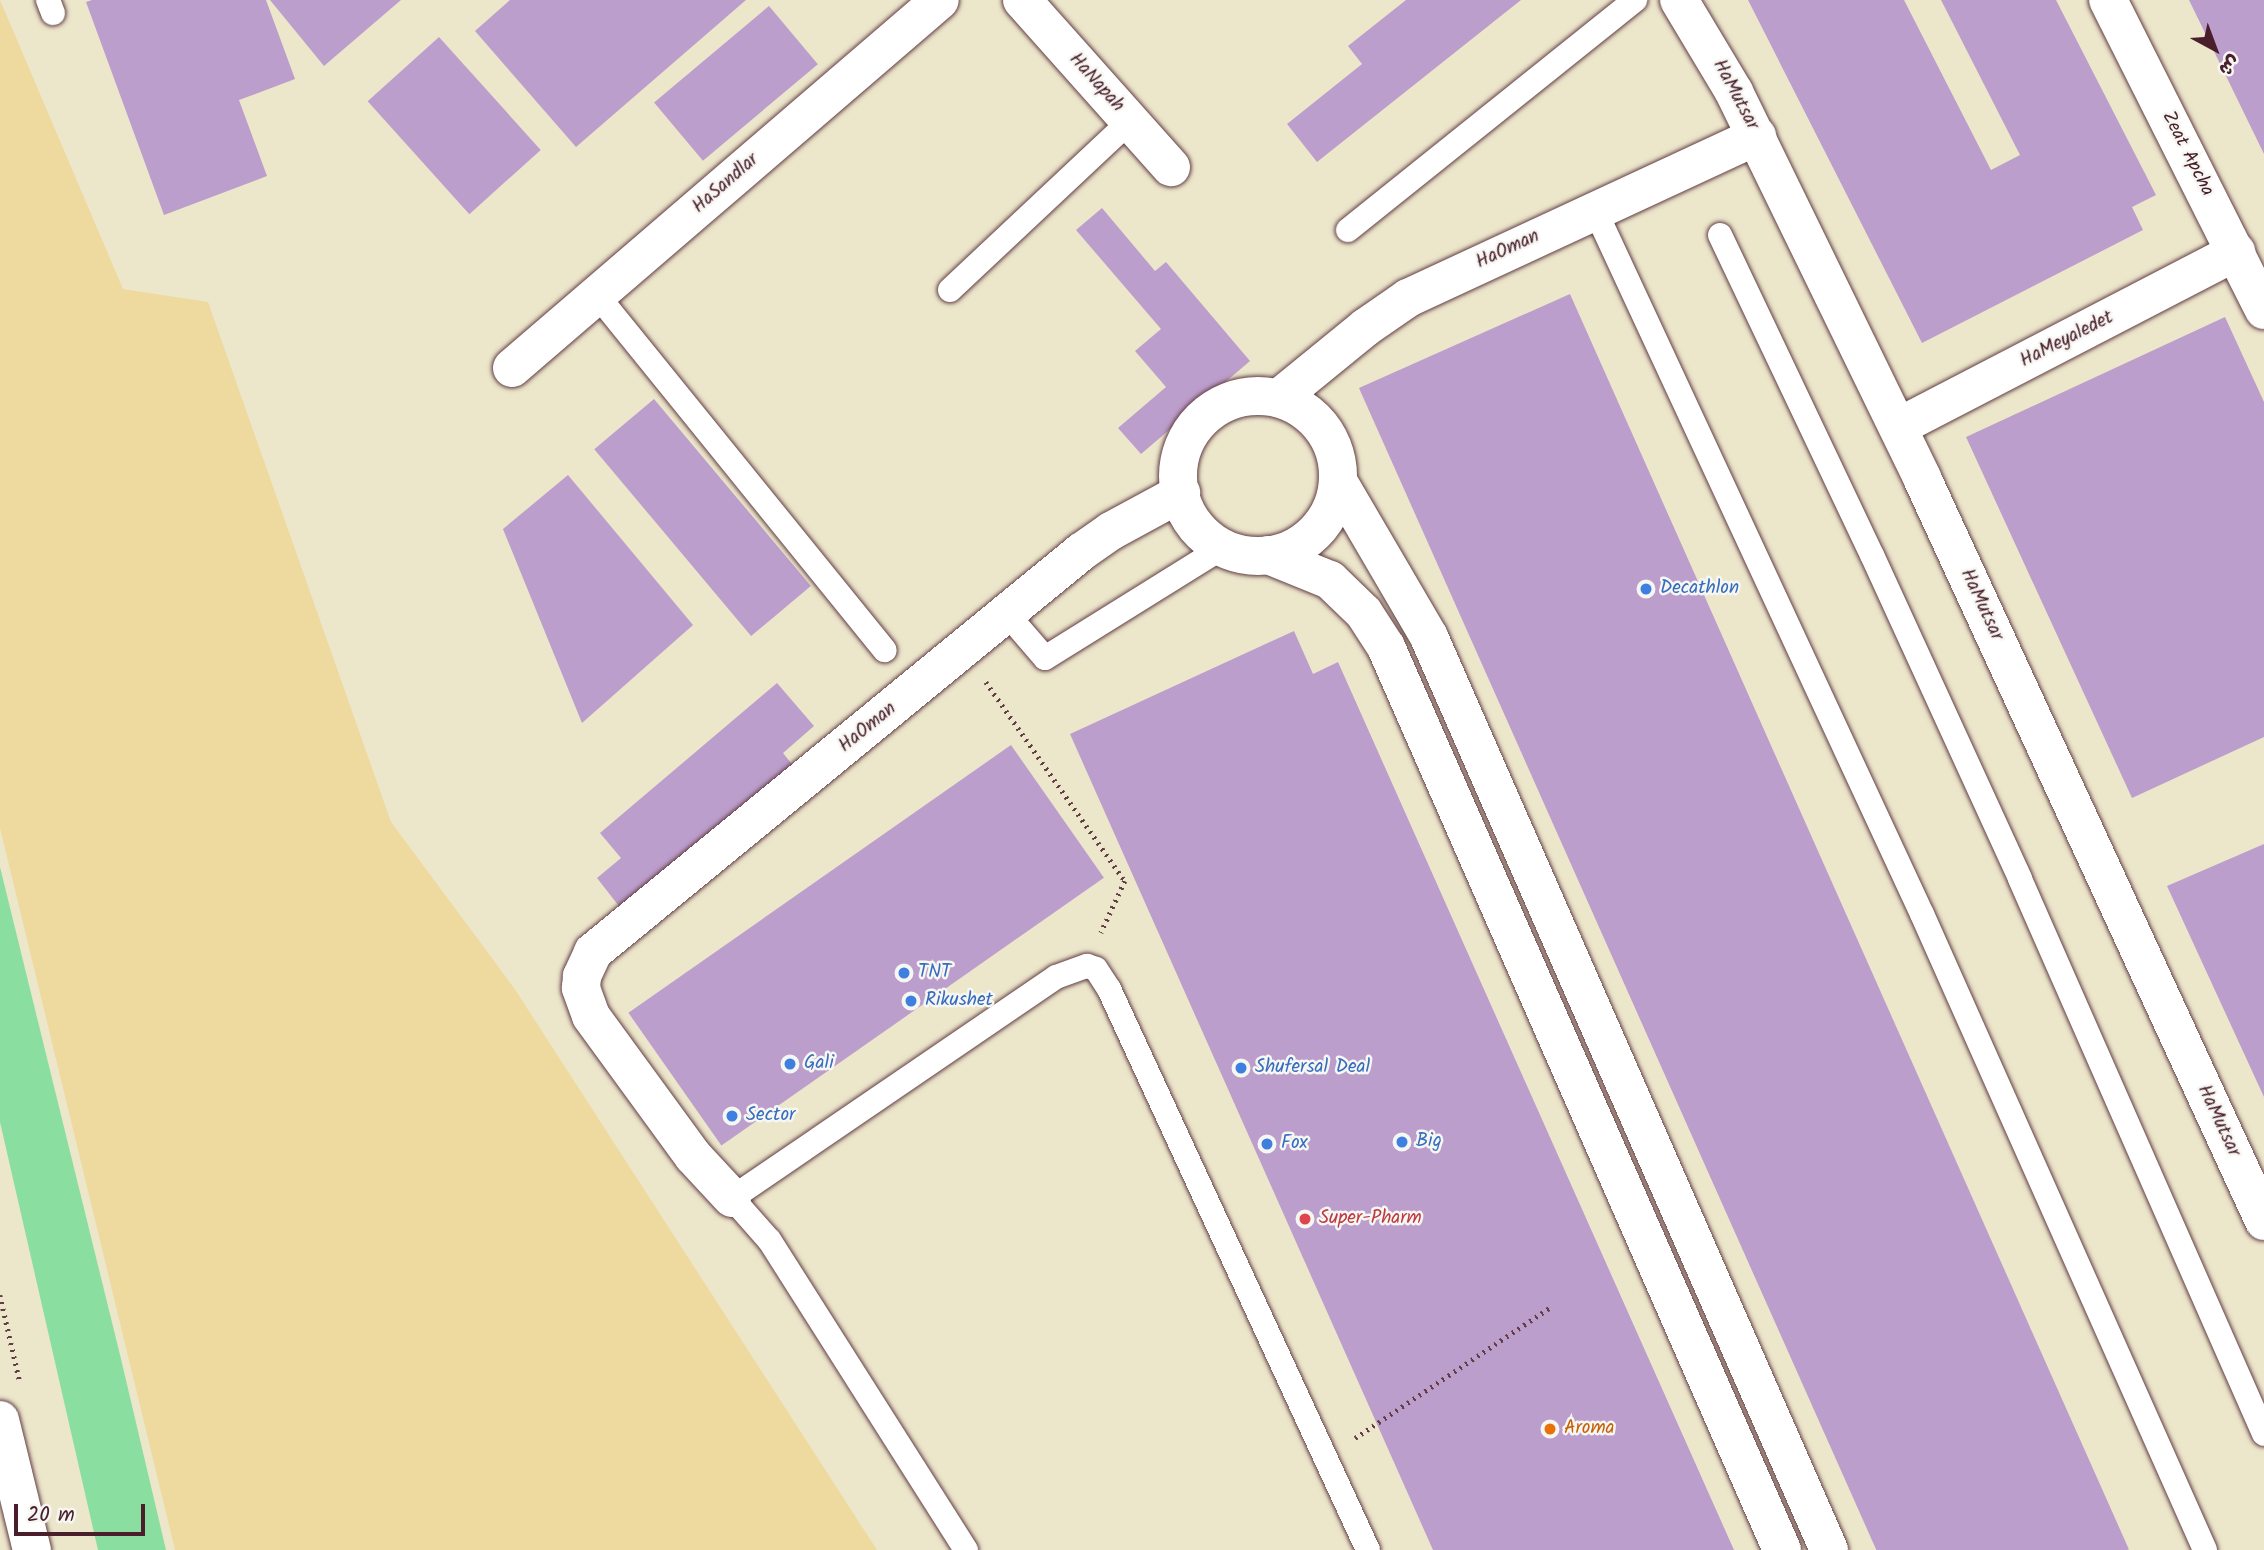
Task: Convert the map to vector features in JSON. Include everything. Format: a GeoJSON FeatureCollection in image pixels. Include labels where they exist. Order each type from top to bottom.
{"type":"FeatureCollection","features":[{"type":"Feature","properties":{"kind":"main road","name":"HaSandlar"},"geometry":{"type":"LineString","coordinates":[[512,368],[940,0]]}},
{"type":"Feature","properties":{"kind":"main road","name":"HaNapah"},"geometry":{"type":"LineString","coordinates":[[1022,0],[1171,167]]}},
{"type":"Feature","properties":{"kind":"main road","name":"HaMutsar"},"geometry":{"type":"LineString","coordinates":[[1679,0],[1719,64],[1757,136],[1898,427],[2264,1221]]}},
{"type":"Feature","properties":{"kind":"main road","name":"Zeat Apcha"},"geometry":{"type":"LineString","coordinates":[[2108,0],[2264,310]]}},
{"type":"Feature","properties":{"kind":"main road","name":"HaOman"},"geometry":{"type":"LineString","coordinates":[[1279,398],[1366,327],[1408,298],[1757,136]]}},
{"type":"Feature","properties":{"kind":"main road","name":"HaMeyaledet"},"geometry":{"type":"LineString","coordinates":[[1898,427],[2236,252]]}},
{"type":"Feature","properties":{"kind":"main road"},"geometry":{"type":"LineString","coordinates":[[1268,555],[1297,545],[1316,530],[1331,511],[1338,481],[1335,450],[1319,423],[1294,404],[1279,398],[1241,398],[1219,406],[1206,415],[1195,427],[1181,455],[1181,492],[1189,515],[1198,528],[1223,547],[1237,553],[1268,555],[1330,580],[1364,614],[1386,647],[1782,1550]]}},
{"type":"Feature","properties":{"kind":"main road"},"geometry":{"type":"LineString","coordinates":[[1338,481],[1429,637],[1829,1550]]}},
{"type":"Feature","properties":{"kind":"main road","name":"HaOman"},"geometry":{"type":"LineString","coordinates":[[732,1198],[693,1156],[591,1016],[581,988],[586,964],[603,942],[1096,541],[1181,492]]}},
{"type":"Feature","properties":{"kind":"main road"},"geometry":{"type":"LineString","coordinates":[[0,1420],[33,1550]]}},
{"type":"Feature","properties":{"kind":"lane"},"geometry":{"type":"LineString","coordinates":[[1348,230],[1635,0]]}},
{"type":"Feature","properties":{"kind":"lane"},"geometry":{"type":"LineString","coordinates":[[950,290],[1130,121]]}},
{"type":"Feature","properties":{"kind":"lane"},"geometry":{"type":"LineString","coordinates":[[1595,210],[1934,939],[2205,1550]]}},
{"type":"Feature","properties":{"kind":"lane"},"geometry":{"type":"LineString","coordinates":[[1720,235],[1872,555],[2020,879],[2264,1434]]}},
{"type":"Feature","properties":{"kind":"lane"},"geometry":{"type":"LineString","coordinates":[[597,295],[884,650]]}},
{"type":"Feature","properties":{"kind":"lane"},"geometry":{"type":"LineString","coordinates":[[1007,614],[1045,658],[1223,547]]}},
{"type":"Feature","properties":{"kind":"lane"},"geometry":{"type":"LineString","coordinates":[[966,1550],[769,1240],[732,1198],[1056,977],[1087,966],[1096,969],[1109,989],[1368,1550]]}},
{"type":"Feature","properties":{"kind":"path"},"geometry":{"type":"LineString","coordinates":[[963,650],[1125,881],[1087,966]]}},
{"type":"Feature","properties":{"kind":"path"},"geometry":{"type":"LineString","coordinates":[[1325,1458],[1552,1306]]}},
{"type":"Feature","properties":{"kind":"green space"},"geometry":{"type":"Polygon","coordinates":[[[0,867],[166,1550],[98,1550],[0,1122],[0,867]]]}},
{"type":"Feature","properties":{"kind":"sand"},"geometry":{"type":"Polygon","coordinates":[[[0,0],[123,289],[208,302],[391,822],[514,988],[877,1550],[175,1550],[0,828],[0,0]]]}},
{"type":"Feature","properties":{"kind":"building"},"geometry":{"type":"Polygon","coordinates":[[[266,0],[295,79],[239,100],[267,176],[164,215],[86,2],[266,0]]]}},
{"type":"Feature","properties":{"kind":"building"},"geometry":{"type":"Polygon","coordinates":[[[270,0],[401,0],[324,66],[270,0]]]}},
{"type":"Feature","properties":{"kind":"building"},"geometry":{"type":"Polygon","coordinates":[[[510,0],[746,0],[576,147],[475,31],[510,0]]]}},
{"type":"Feature","properties":{"kind":"building"},"geometry":{"type":"Polygon","coordinates":[[[1406,0],[1521,0],[1317,162],[1287,124],[1362,64],[1348,46],[1406,0]]]}},
{"type":"Feature","properties":{"kind":"building"},"geometry":{"type":"Polygon","coordinates":[[[1748,0],[1904,0],[1991,170],[2020,155],[1941,0],[2056,0],[2156,195],[2132,207],[2143,230],[1922,343],[1748,0]]]}},
{"type":"Feature","properties":{"kind":"building"},"geometry":{"type":"Polygon","coordinates":[[[2189,0],[2264,0],[2264,154],[2189,0]]]}},
{"type":"Feature","properties":{"kind":"building"},"geometry":{"type":"Polygon","coordinates":[[[769,6],[818,64],[703,161],[654,102],[769,6]]]}},
{"type":"Feature","properties":{"kind":"building"},"geometry":{"type":"Polygon","coordinates":[[[439,37],[541,150],[469,214],[368,101],[439,37]]]}},
{"type":"Feature","properties":{"kind":"building"},"geometry":{"type":"Polygon","coordinates":[[[1102,208],[1155,271],[1166,262],[1250,361],[1141,454],[1118,428],[1166,387],[1135,351],[1161,329],[1076,230],[1102,208]]]}},
{"type":"Feature","properties":{"kind":"building"},"geometry":{"type":"Polygon","coordinates":[[[1570,294],[2129,1549],[1876,1550],[1359,388],[1570,294]]]}},
{"type":"Feature","properties":{"kind":"building"},"geometry":{"type":"Polygon","coordinates":[[[2225,317],[2264,402],[2264,737],[2132,798],[1966,437],[2225,317]]]}},
{"type":"Feature","properties":{"kind":"building"},"geometry":{"type":"Polygon","coordinates":[[[654,399],[811,586],[751,636],[594,449],[654,399]]]}},
{"type":"Feature","properties":{"kind":"building"},"geometry":{"type":"Polygon","coordinates":[[[568,475],[693,625],[582,723],[503,529],[568,475]]]}},
{"type":"Feature","properties":{"kind":"building","name":"Big"},"geometry":{"type":"Polygon","coordinates":[[[1294,631],[1313,674],[1338,662],[1734,1550],[1433,1550],[1070,734],[1294,631]]]}},
{"type":"Feature","properties":{"kind":"building"},"geometry":{"type":"Polygon","coordinates":[[[777,683],[814,726],[783,753],[804,779],[629,919],[597,878],[621,858],[600,833],[777,683]]]}},
{"type":"Feature","properties":{"kind":"building"},"geometry":{"type":"Polygon","coordinates":[[[1011,745],[1104,878],[721,1146],[628,1013],[1011,745]]]}},
{"type":"Feature","properties":{"kind":"building"},"geometry":{"type":"Polygon","coordinates":[[[2264,844],[2264,1097],[2167,886],[2264,844]]]}},
{"type":"Feature","properties":{"kind":"place","name":"Decathlon"},"geometry":{"type":"Point","coordinates":[1646,589]}},
{"type":"Feature","properties":{"kind":"place","name":"TNT"},"geometry":{"type":"Point","coordinates":[904,973]}},
{"type":"Feature","properties":{"kind":"place","name":"Rikushet"},"geometry":{"type":"Point","coordinates":[911,1001]}},
{"type":"Feature","properties":{"kind":"place","name":"Gali"},"geometry":{"type":"Point","coordinates":[790,1064]}},
{"type":"Feature","properties":{"kind":"place","name":"Shufersal Deal"},"geometry":{"type":"Point","coordinates":[1241,1068]}},
{"type":"Feature","properties":{"kind":"place","name":"Sector"},"geometry":{"type":"Point","coordinates":[732,1116]}},
{"type":"Feature","properties":{"kind":"place","name":"Big"},"geometry":{"type":"Point","coordinates":[1402,1142]}},
{"type":"Feature","properties":{"kind":"place","name":"Fox"},"geometry":{"type":"Point","coordinates":[1267,1144]}},
{"type":"Feature","properties":{"kind":"place","name":"Super-Pharm"},"geometry":{"type":"Point","coordinates":[1305,1219]}},
{"type":"Feature","properties":{"kind":"place","name":"Aroma"},"geometry":{"type":"Point","coordinates":[1550,1429]}}]}
